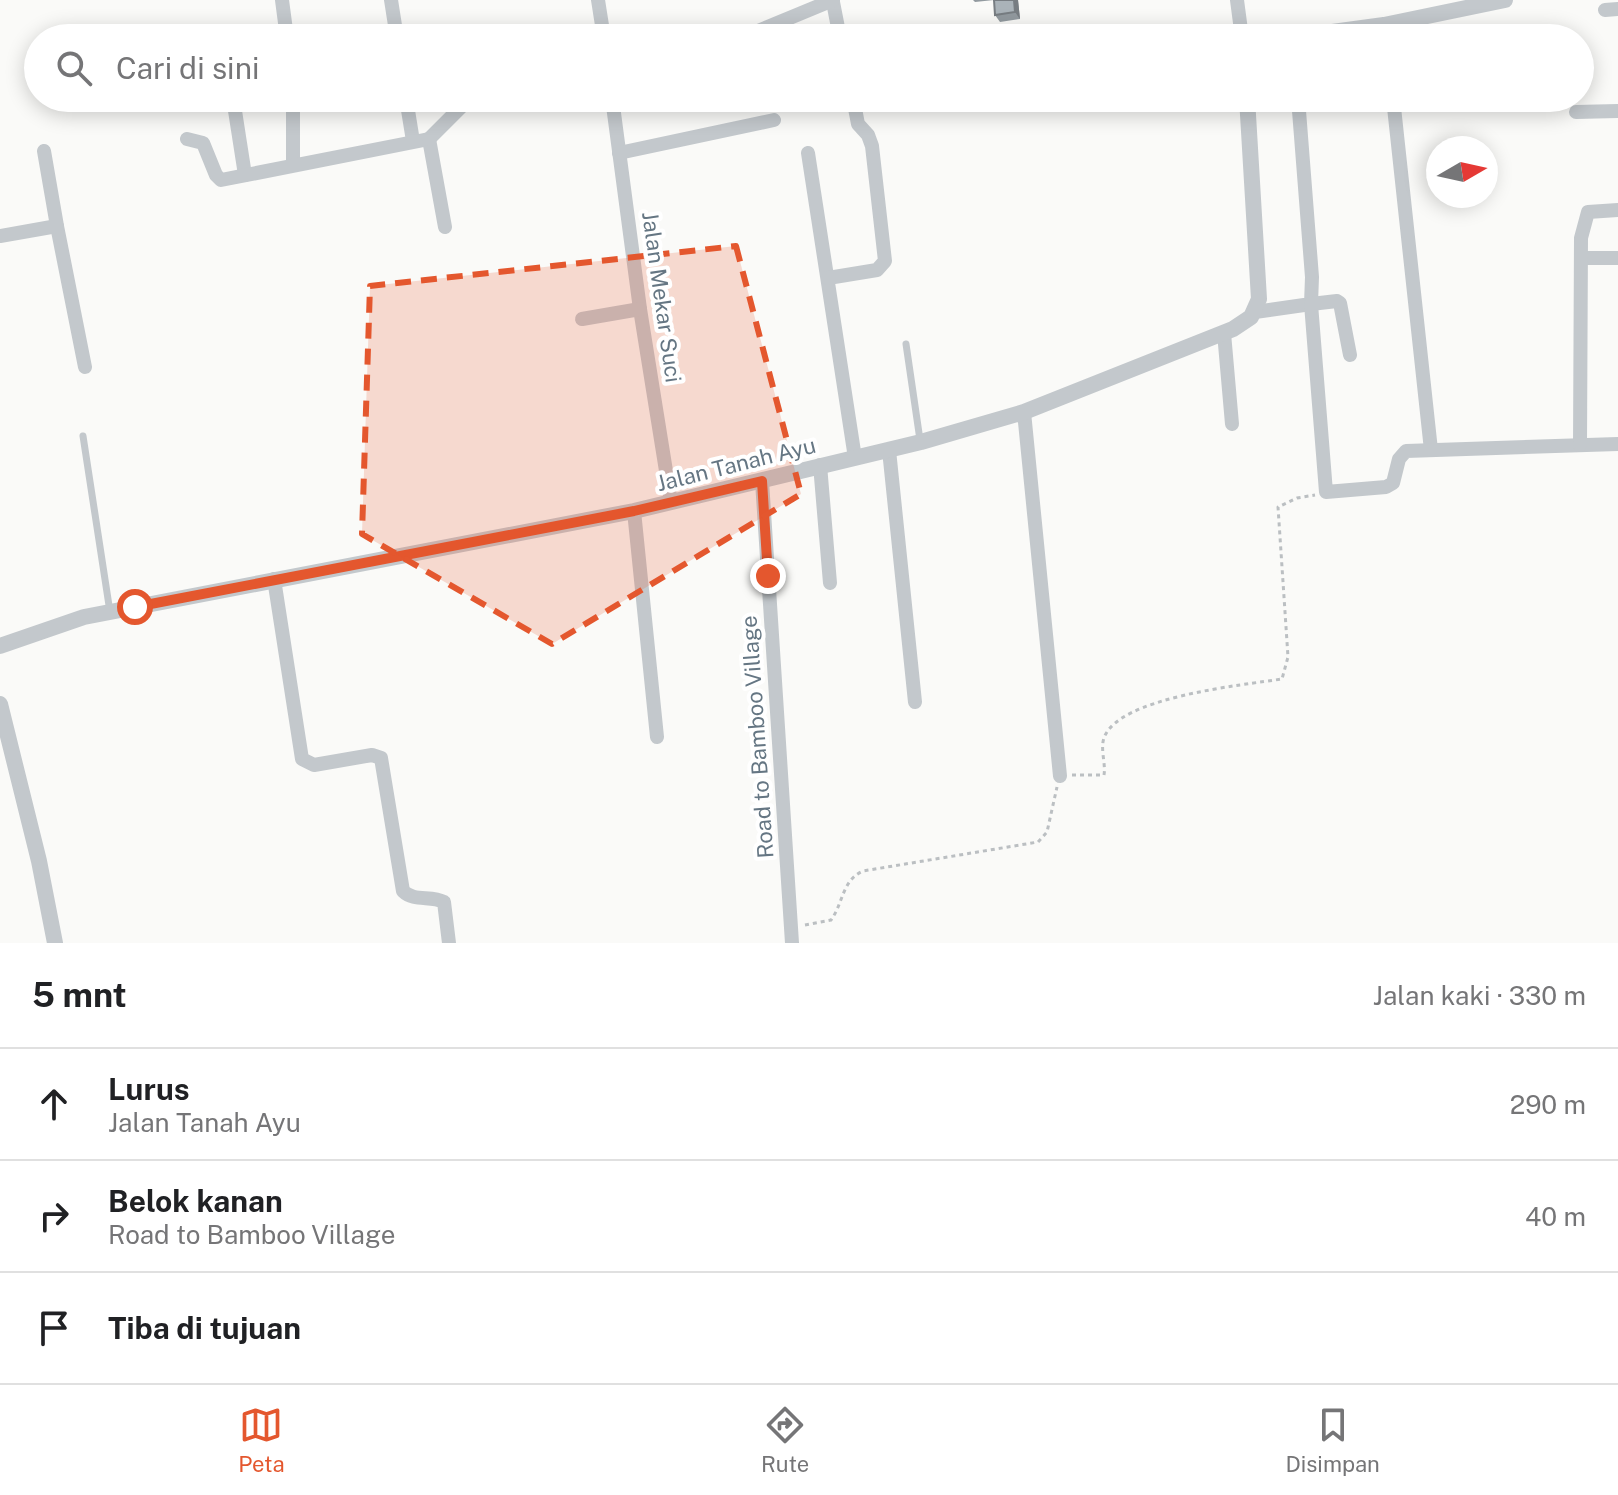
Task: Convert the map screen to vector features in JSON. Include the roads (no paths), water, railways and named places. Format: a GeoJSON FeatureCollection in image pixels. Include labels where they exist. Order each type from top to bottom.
{"type":"FeatureCollection","features":[{"type":"Feature","properties":{"kind":"street"},"geometry":{"type":"LineString","coordinates":[[282,0],[285,24]]}},
{"type":"Feature","properties":{"kind":"street"},"geometry":{"type":"LineString","coordinates":[[391,0],[395,24]]}},
{"type":"Feature","properties":{"kind":"street"},"geometry":{"type":"LineString","coordinates":[[598,0],[602,24]]}},
{"type":"Feature","properties":{"kind":"street"},"geometry":{"type":"LineString","coordinates":[[1237,0],[1240,24]]}},
{"type":"Feature","properties":{"kind":"street"},"geometry":{"type":"LineString","coordinates":[[1405,24],[1454,5],[1505,0]]}},
{"type":"Feature","properties":{"kind":"street"},"geometry":{"type":"LineString","coordinates":[[776,24],[833,1],[837,24]]}},
{"type":"Feature","properties":{"kind":"street"},"geometry":{"type":"LineString","coordinates":[[1594,112],[1618,111]]}},
{"type":"Feature","properties":{"kind":"street"},"geometry":{"type":"LineString","coordinates":[[235,112],[245,175]]}},
{"type":"Feature","properties":{"kind":"street"},"geometry":{"type":"LineString","coordinates":[[293,112],[293,164]]}},
{"type":"Feature","properties":{"kind":"street"},"geometry":{"type":"LineString","coordinates":[[408,112],[413,141]]}},
{"type":"Feature","properties":{"kind":"street"},"geometry":{"type":"LineString","coordinates":[[187,139],[203,143],[218,179],[224,180],[429,139],[456,112]]}},
{"type":"Feature","properties":{"kind":"street","name":"Jalan Mekar Suci"},"geometry":{"type":"LineString","coordinates":[[614,112],[640,309],[671,502]]}},
{"type":"Feature","properties":{"kind":"street"},"geometry":{"type":"LineString","coordinates":[[828,278],[877,270],[885,261],[872,146],[868,135],[858,124],[856,112]]}},
{"type":"Feature","properties":{"kind":"street"},"geometry":{"type":"LineString","coordinates":[[1248,112],[1259,286],[1255,312],[1337,301],[1340,303],[1350,355]]}},
{"type":"Feature","properties":{"kind":"street"},"geometry":{"type":"LineString","coordinates":[[1299,112],[1326,492],[1386,487],[1393,483],[1403,453],[1618,444]]}},
{"type":"Feature","properties":{"kind":"street"},"geometry":{"type":"LineString","coordinates":[[1395,112],[1431,450]]}},
{"type":"Feature","properties":{"kind":"street"},"geometry":{"type":"LineString","coordinates":[[619,153],[774,120]]}},
{"type":"Feature","properties":{"kind":"street"},"geometry":{"type":"LineString","coordinates":[[429,139],[445,227]]}},
{"type":"Feature","properties":{"kind":"street"},"geometry":{"type":"LineString","coordinates":[[44,151],[85,367]]}},
{"type":"Feature","properties":{"kind":"street"},"geometry":{"type":"LineString","coordinates":[[808,153],[855,458]]}},
{"type":"Feature","properties":{"kind":"street"},"geometry":{"type":"LineString","coordinates":[[1580,445],[1581,238],[1588,212],[1618,210]]}},
{"type":"Feature","properties":{"kind":"street"},"geometry":{"type":"LineString","coordinates":[[0,236],[57,226]]}},
{"type":"Feature","properties":{"kind":"street"},"geometry":{"type":"LineString","coordinates":[[1582,258],[1618,258]]}},
{"type":"Feature","properties":{"kind":"street"},"geometry":{"type":"LineString","coordinates":[[582,319],[640,309]]}},
{"type":"Feature","properties":{"kind":"street","name":"Jalan Tanah Ayu"},"geometry":{"type":"LineString","coordinates":[[0,646],[59,624],[110,612],[634,511],[921,442],[1024,412],[1224,333],[1244,323],[1255,312]]}},
{"type":"Feature","properties":{"kind":"street"},"geometry":{"type":"LineString","coordinates":[[1224,333],[1232,424]]}},
{"type":"Feature","properties":{"kind":"street"},"geometry":{"type":"LineString","coordinates":[[1024,412],[1060,776]]}},
{"type":"Feature","properties":{"kind":"street"},"geometry":{"type":"LineString","coordinates":[[889,450],[915,702]]}},
{"type":"Feature","properties":{"kind":"street"},"geometry":{"type":"LineString","coordinates":[[820,465],[830,583]]}},
{"type":"Feature","properties":{"kind":"street","name":"Road to Bamboo Village"},"geometry":{"type":"LineString","coordinates":[[762,481],[791,935]]}},
{"type":"Feature","properties":{"kind":"street"},"geometry":{"type":"LineString","coordinates":[[634,511],[657,737]]}},
{"type":"Feature","properties":{"kind":"street"},"geometry":{"type":"LineString","coordinates":[[274,579],[302,759],[314,765],[372,755],[381,758],[403,891],[409,896],[444,902],[449,943]]}},
{"type":"Feature","properties":{"kind":"street"},"geometry":{"type":"LineString","coordinates":[[0,704],[39,861],[55,943]]}},
{"type":"Feature","properties":{"kind":"lane"},"geometry":{"type":"LineString","coordinates":[[906,344],[921,442]]}},
{"type":"Feature","properties":{"kind":"lane"},"geometry":{"type":"LineString","coordinates":[[83,436],[110,612]]}}]}
